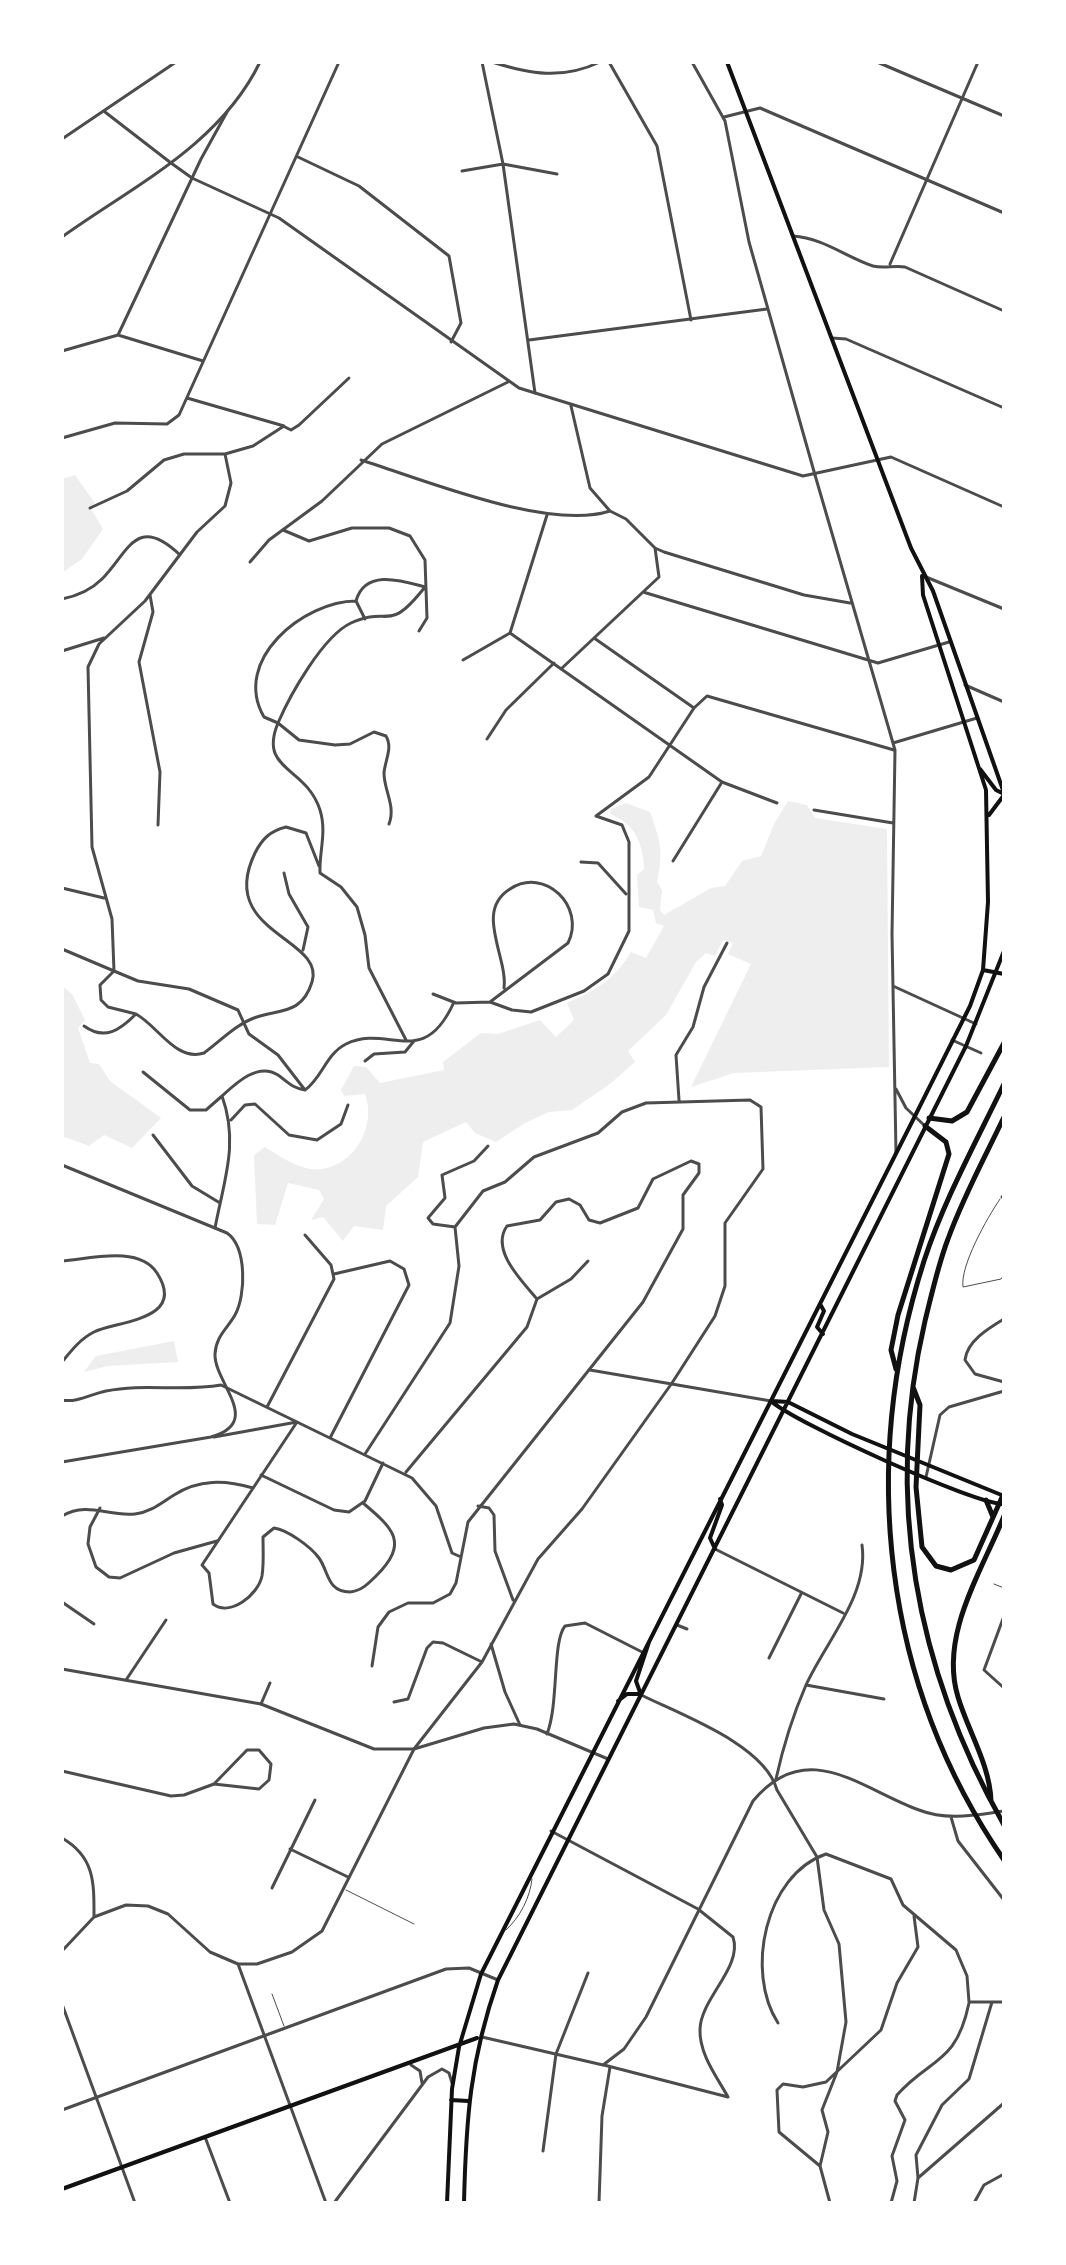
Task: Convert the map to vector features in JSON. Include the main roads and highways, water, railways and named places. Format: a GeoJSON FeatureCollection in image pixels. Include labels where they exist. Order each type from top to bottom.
{"type":"FeatureCollection","features":[{"type":"Feature","properties":{"kind":"highway"},"geometry":{"type":"LineString","coordinates":[[929,1118],[952,1121],[967,1112],[1004,1043]]}},
{"type":"Feature","properties":{"kind":"highway"},"geometry":{"type":"LineString","coordinates":[[1004,1084],[925,1258],[896,1370],[888,1434],[887,1479],[891,1555],[911,1658],[943,1749],[967,1799],[1004,1860]]}},
{"type":"Feature","properties":{"kind":"highway"},"geometry":{"type":"LineString","coordinates":[[1004,1117],[948,1238],[912,1386],[905,1483],[911,1565],[929,1652],[955,1727],[1004,1825]]}},
{"type":"Feature","properties":{"kind":"highway"},"geometry":{"type":"LineString","coordinates":[[896,1370],[891,1350],[898,1315],[949,1154],[946,1142],[925,1126]]}},
{"type":"Feature","properties":{"kind":"highway"},"geometry":{"type":"LineString","coordinates":[[912,1386],[920,1405],[915,1449],[922,1547],[931,1562],[943,1569],[958,1569],[974,1560],[1004,1496]]}},
{"type":"Feature","properties":{"kind":"highway"},"geometry":{"type":"LineString","coordinates":[[986,1500],[993,1517]]}},
{"type":"Feature","properties":{"kind":"highway"},"geometry":{"type":"LineString","coordinates":[[990,1799],[991,1783],[957,1695],[953,1654],[958,1629],[1004,1516]]}},
{"type":"Feature","properties":{"kind":"main road"},"geometry":{"type":"LineString","coordinates":[[727,62],[922,576],[933,591],[1004,794]]}},
{"type":"Feature","properties":{"kind":"main road"},"geometry":{"type":"LineString","coordinates":[[447,2203],[452,2089],[459,2047],[481,1974],[964,1018],[983,970],[988,817],[980,769],[923,595],[922,576]]}},
{"type":"Feature","properties":{"kind":"main road"},"geometry":{"type":"LineString","coordinates":[[980,769],[996,790],[1004,794]]}},
{"type":"Feature","properties":{"kind":"main road"},"geometry":{"type":"LineString","coordinates":[[988,817],[1004,794]]}},
{"type":"Feature","properties":{"kind":"main road"},"geometry":{"type":"LineString","coordinates":[[464,2203],[468,2101],[478,2037],[498,1980],[966,1046],[1004,951]]}},
{"type":"Feature","properties":{"kind":"main road"},"geometry":{"type":"LineString","coordinates":[[983,970],[1004,974]]}},
{"type":"Feature","properties":{"kind":"main road"},"geometry":{"type":"LineString","coordinates":[[820,1304],[824,1311],[817,1327],[823,1334]]}},
{"type":"Feature","properties":{"kind":"main road"},"geometry":{"type":"LineString","coordinates":[[771,1401],[788,1402],[929,1466],[1004,1496]]}},
{"type":"Feature","properties":{"kind":"main road"},"geometry":{"type":"LineString","coordinates":[[771,1401],[783,1413],[926,1477],[1001,1505]]}},
{"type":"Feature","properties":{"kind":"main road"},"geometry":{"type":"LineString","coordinates":[[715,1549],[710,1538],[722,1505],[719,1498]]}},
{"type":"Feature","properties":{"kind":"main road"},"geometry":{"type":"LineString","coordinates":[[641,1695],[636,1681],[652,1631]]}},
{"type":"Feature","properties":{"kind":"main road"},"geometry":{"type":"LineString","coordinates":[[615,1704],[627,1694],[641,1695]]}},
{"type":"Feature","properties":{"kind":"main road"},"geometry":{"type":"LineString","coordinates":[[62,2189],[411,2065],[478,2037]]}},
{"type":"Feature","properties":{"kind":"main road"},"geometry":{"type":"LineString","coordinates":[[451,2100],[468,2101]]}}]}
